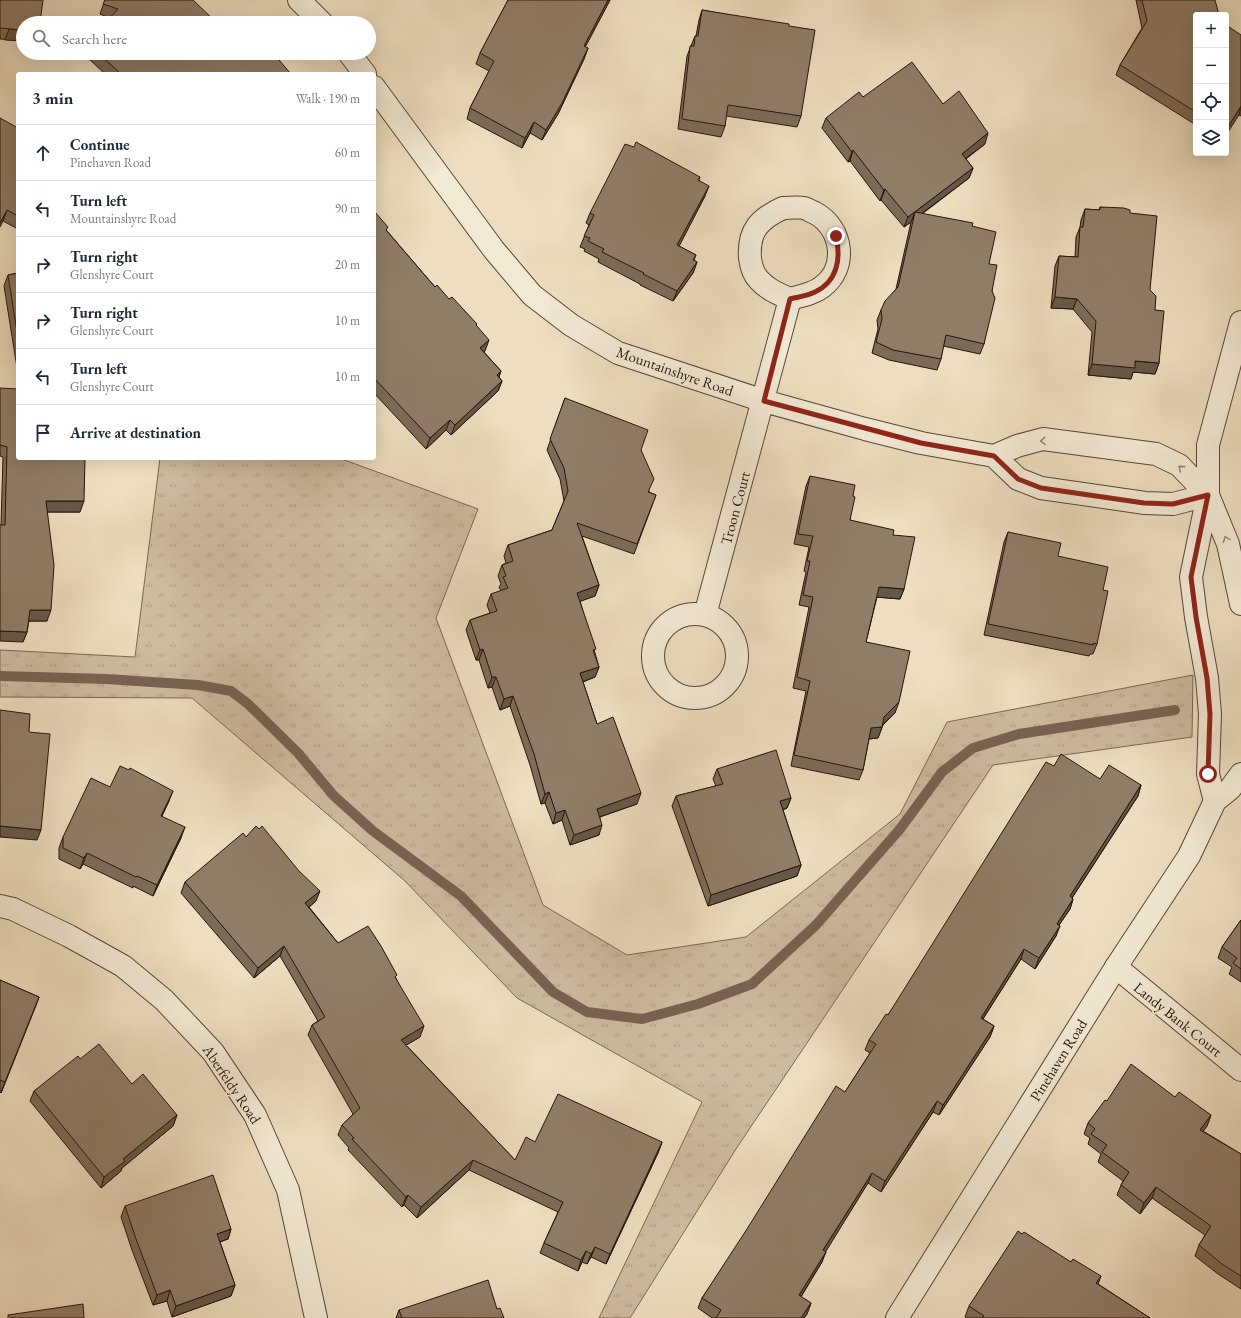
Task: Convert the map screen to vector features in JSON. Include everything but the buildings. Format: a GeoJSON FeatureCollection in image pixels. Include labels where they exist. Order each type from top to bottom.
{"type":"FeatureCollection","features":[{"type":"Feature","properties":{"kind":"street"},"geometry":{"type":"LineString","coordinates":[[299,0],[315,16]]}},
{"type":"Feature","properties":{"kind":"street"},"geometry":{"type":"LineString","coordinates":[[354,60],[363,72]]}},
{"type":"Feature","properties":{"kind":"street","name":"Mountainshyre Road"},"geometry":{"type":"LineString","coordinates":[[376,90],[494,250],[532,295],[571,325],[618,353],[764,401],[921,443],[994,456]]}},
{"type":"Feature","properties":{"kind":"street"},"geometry":{"type":"LineString","coordinates":[[783,208],[805,208],[825,219],[836,236],[840,252],[837,268],[823,287],[814,292],[790,299],[770,290],[758,280],[751,266],[749,244],[752,234],[760,221],[768,215],[783,208]]}},
{"type":"Feature","properties":{"kind":"street","name":"Troon Court"},"geometry":{"type":"LineString","coordinates":[[705,615],[764,401],[790,299]]}},
{"type":"Feature","properties":{"kind":"street"},"geometry":{"type":"LineString","coordinates":[[1215,802],[1208,774],[1210,714],[1207,678],[1196,617],[1191,577],[1208,495],[1208,445],[1241,322]]}},
{"type":"Feature","properties":{"kind":"street"},"geometry":{"type":"LineString","coordinates":[[1208,495],[1173,504],[1144,503],[1041,488],[1018,479],[994,456],[1017,446],[1043,439],[1156,454],[1179,465],[1208,495],[1228,544],[1241,604]]}},
{"type":"Feature","properties":{"kind":"street","name":"Pinehaven Road"},"geometry":{"type":"LineString","coordinates":[[897,1318],[1116,967],[1190,856],[1215,802],[1230,789],[1241,774]]}},
{"type":"Feature","properties":{"kind":"street","name":"Aberfeldy Road"},"geometry":{"type":"LineString","coordinates":[[0,906],[13,909],[62,933],[123,966],[164,1000],[213,1052],[256,1115],[288,1190],[316,1318]]}},
{"type":"Feature","properties":{"kind":"street","name":"Landy Bank Court"},"geometry":{"type":"LineString","coordinates":[[1116,967],[1241,1070]]}},
{"type":"Feature","properties":{"kind":"green space"},"geometry":{"type":"Polygon","coordinates":[[[160,460],[344,460],[478,509],[436,618],[543,905],[627,955],[746,937],[900,814],[947,722],[1193,675],[1192,737],[993,765],[736,1149],[630,1318],[599,1318],[702,1102],[517,998],[405,881],[192,698],[0,697],[0,650],[135,657],[160,460]]]}},
{"type":"Feature","properties":{"kind":"waterway"},"geometry":{"type":"LineString","coordinates":[[0,676],[106,679],[198,685],[231,691],[247,703],[298,753],[334,796],[373,831],[461,896],[553,992],[587,1012],[642,1019],[698,1004],[752,984],[816,925],[900,829],[942,772],[973,748],[1019,734],[1175,710]]}},
{"type":"Feature","properties":{"kind":"route"},"geometry":{"type":"LineString","coordinates":[[836,236],[840,252],[837,268],[833,275],[823,287],[814,292],[790,299],[764,401],[864,429],[921,443],[994,456],[1018,479],[1041,488],[1144,503],[1173,504],[1208,495],[1191,577],[1196,617],[1207,678],[1210,714],[1208,774]]}}]}
